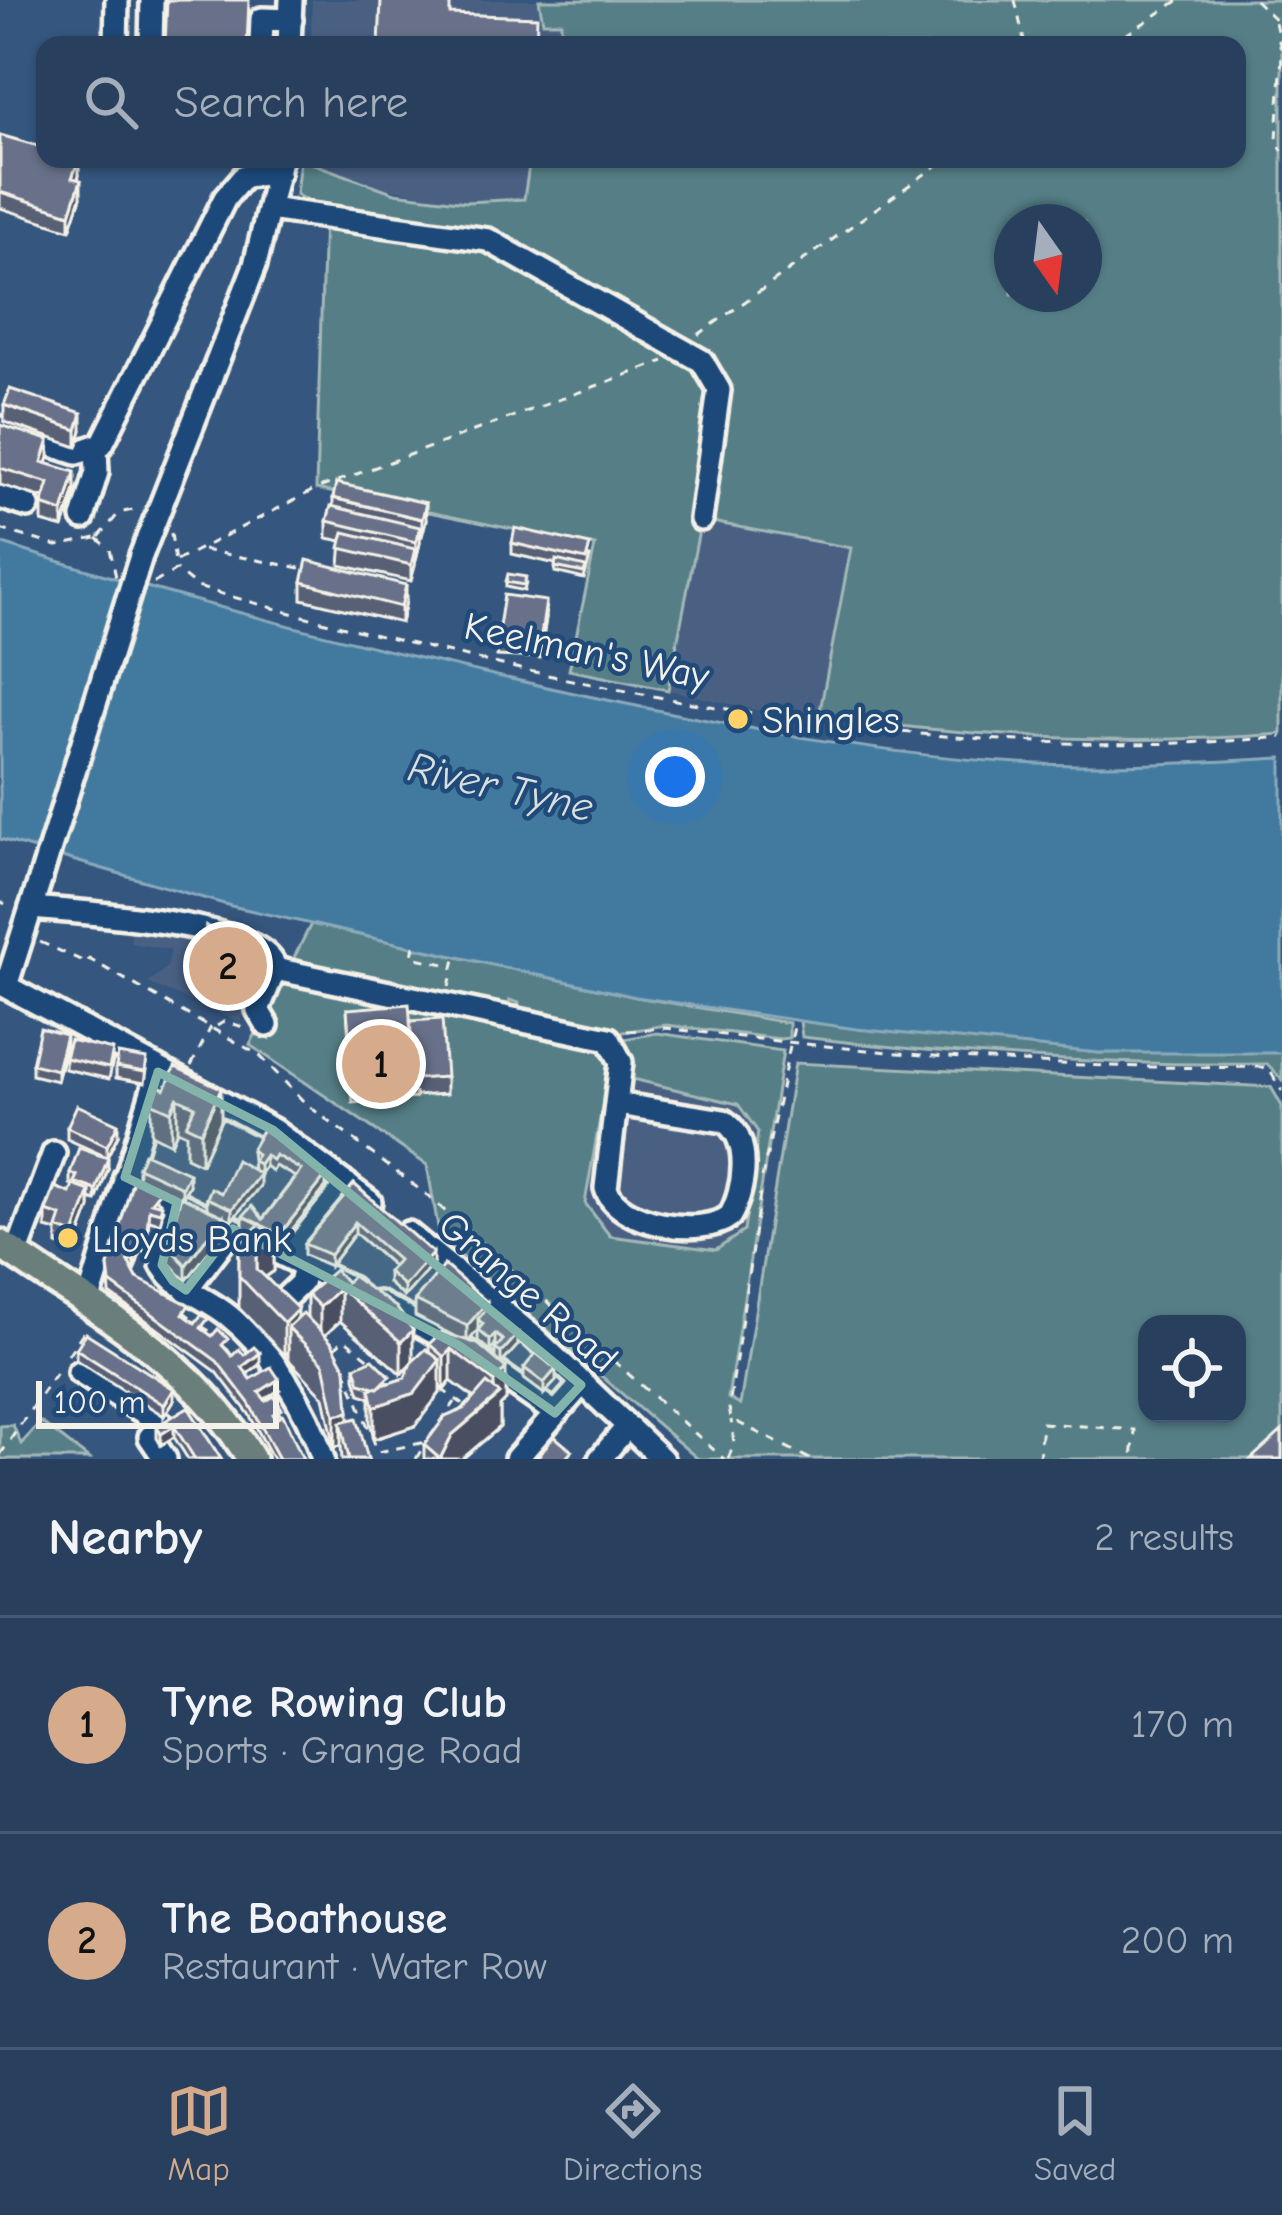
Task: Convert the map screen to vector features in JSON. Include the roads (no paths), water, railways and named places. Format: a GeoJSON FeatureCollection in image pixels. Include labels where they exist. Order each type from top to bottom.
{"type":"FeatureCollection","features":[{"type":"Feature","properties":{"kind":"main road"},"geometry":{"type":"LineString","coordinates":[[7,1255],[182,1369],[219,1410],[250,1459]]}},
{"type":"Feature","properties":{"kind":"street"},"geometry":{"type":"LineString","coordinates":[[116,36],[117,0]]}},
{"type":"Feature","properties":{"kind":"street"},"geometry":{"type":"LineString","coordinates":[[151,36],[152,0]]}},
{"type":"Feature","properties":{"kind":"street"},"geometry":{"type":"LineString","coordinates":[[261,36],[262,19],[291,10]]}},
{"type":"Feature","properties":{"kind":"street"},"geometry":{"type":"LineString","coordinates":[[83,518],[97,472],[96,449],[224,199],[244,176],[272,168]]}},
{"type":"Feature","properties":{"kind":"street"},"geometry":{"type":"LineString","coordinates":[[3,985],[156,508],[255,266],[279,168]]}},
{"type":"Feature","properties":{"kind":"street"},"geometry":{"type":"LineString","coordinates":[[269,209],[488,240],[688,352],[711,369],[718,390],[700,520]]}},
{"type":"Feature","properties":{"kind":"street"},"geometry":{"type":"LineString","coordinates":[[0,428],[77,453],[96,449]]}},
{"type":"Feature","properties":{"kind":"street"},"geometry":{"type":"LineString","coordinates":[[0,497],[28,506]]}},
{"type":"Feature","properties":{"kind":"street"},"geometry":{"type":"LineString","coordinates":[[31,908],[191,927],[255,947],[269,954],[275,969],[258,1010],[268,1024]]}},
{"type":"Feature","properties":{"kind":"street"},"geometry":{"type":"LineString","coordinates":[[275,969],[609,1039],[621,1062],[616,1104],[606,1188],[617,1209],[710,1227],[730,1216],[743,1153],[731,1125],[616,1104]]}},
{"type":"Feature","properties":{"kind":"street","name":"Grange Road"},"geometry":{"type":"LineString","coordinates":[[3,985],[273,1130],[347,1184],[428,1292],[581,1385],[662,1459]]}},
{"type":"Feature","properties":{"kind":"street"},"geometry":{"type":"LineString","coordinates":[[89,1312],[158,1072]]}},
{"type":"Feature","properties":{"kind":"street"},"geometry":{"type":"LineString","coordinates":[[7,1255],[54,1153]]}},
{"type":"Feature","properties":{"kind":"street"},"geometry":{"type":"LineString","coordinates":[[125,1178],[297,1261],[428,1292],[509,1377],[555,1413]]}},
{"type":"Feature","properties":{"kind":"street"},"geometry":{"type":"LineString","coordinates":[[281,1302],[301,1283],[297,1261],[347,1184]]}},
{"type":"Feature","properties":{"kind":"street"},"geometry":{"type":"LineString","coordinates":[[177,1202],[162,1265],[186,1290],[228,1315],[264,1351],[290,1389],[323,1459]]}},
{"type":"Feature","properties":{"kind":"street"},"geometry":{"type":"LineString","coordinates":[[186,1290],[233,1229]]}},
{"type":"Feature","properties":{"kind":"street"},"geometry":{"type":"LineString","coordinates":[[79,1372],[164,1425],[150,1437],[165,1459]]}},
{"type":"Feature","properties":{"kind":"street"},"geometry":{"type":"LineString","coordinates":[[516,1459],[581,1385]]}},
{"type":"Feature","properties":{"kind":"street"},"geometry":{"type":"LineString","coordinates":[[600,1459],[627,1427]]}},
{"type":"Feature","properties":{"kind":"water","name":"River Tyne"},"geometry":{"type":"Polygon","coordinates":[[[0,543],[366,645],[588,696],[802,737],[965,759],[1052,764],[1282,758],[1282,1053],[1099,1053],[856,1029],[636,997],[231,906],[0,839],[0,543]]]}},
{"type":"Feature","properties":{"kind":"place","name":"Shingles"},"geometry":{"type":"Point","coordinates":[738,719]}},
{"type":"Feature","properties":{"kind":"place","name":"The Boathouse"},"geometry":{"type":"Point","coordinates":[228,966]}},
{"type":"Feature","properties":{"kind":"place","name":"Tyne Rowing Club"},"geometry":{"type":"Point","coordinates":[381,1064]}},
{"type":"Feature","properties":{"kind":"place","name":"Lloyds Bank"},"geometry":{"type":"Point","coordinates":[68,1238]}}]}
